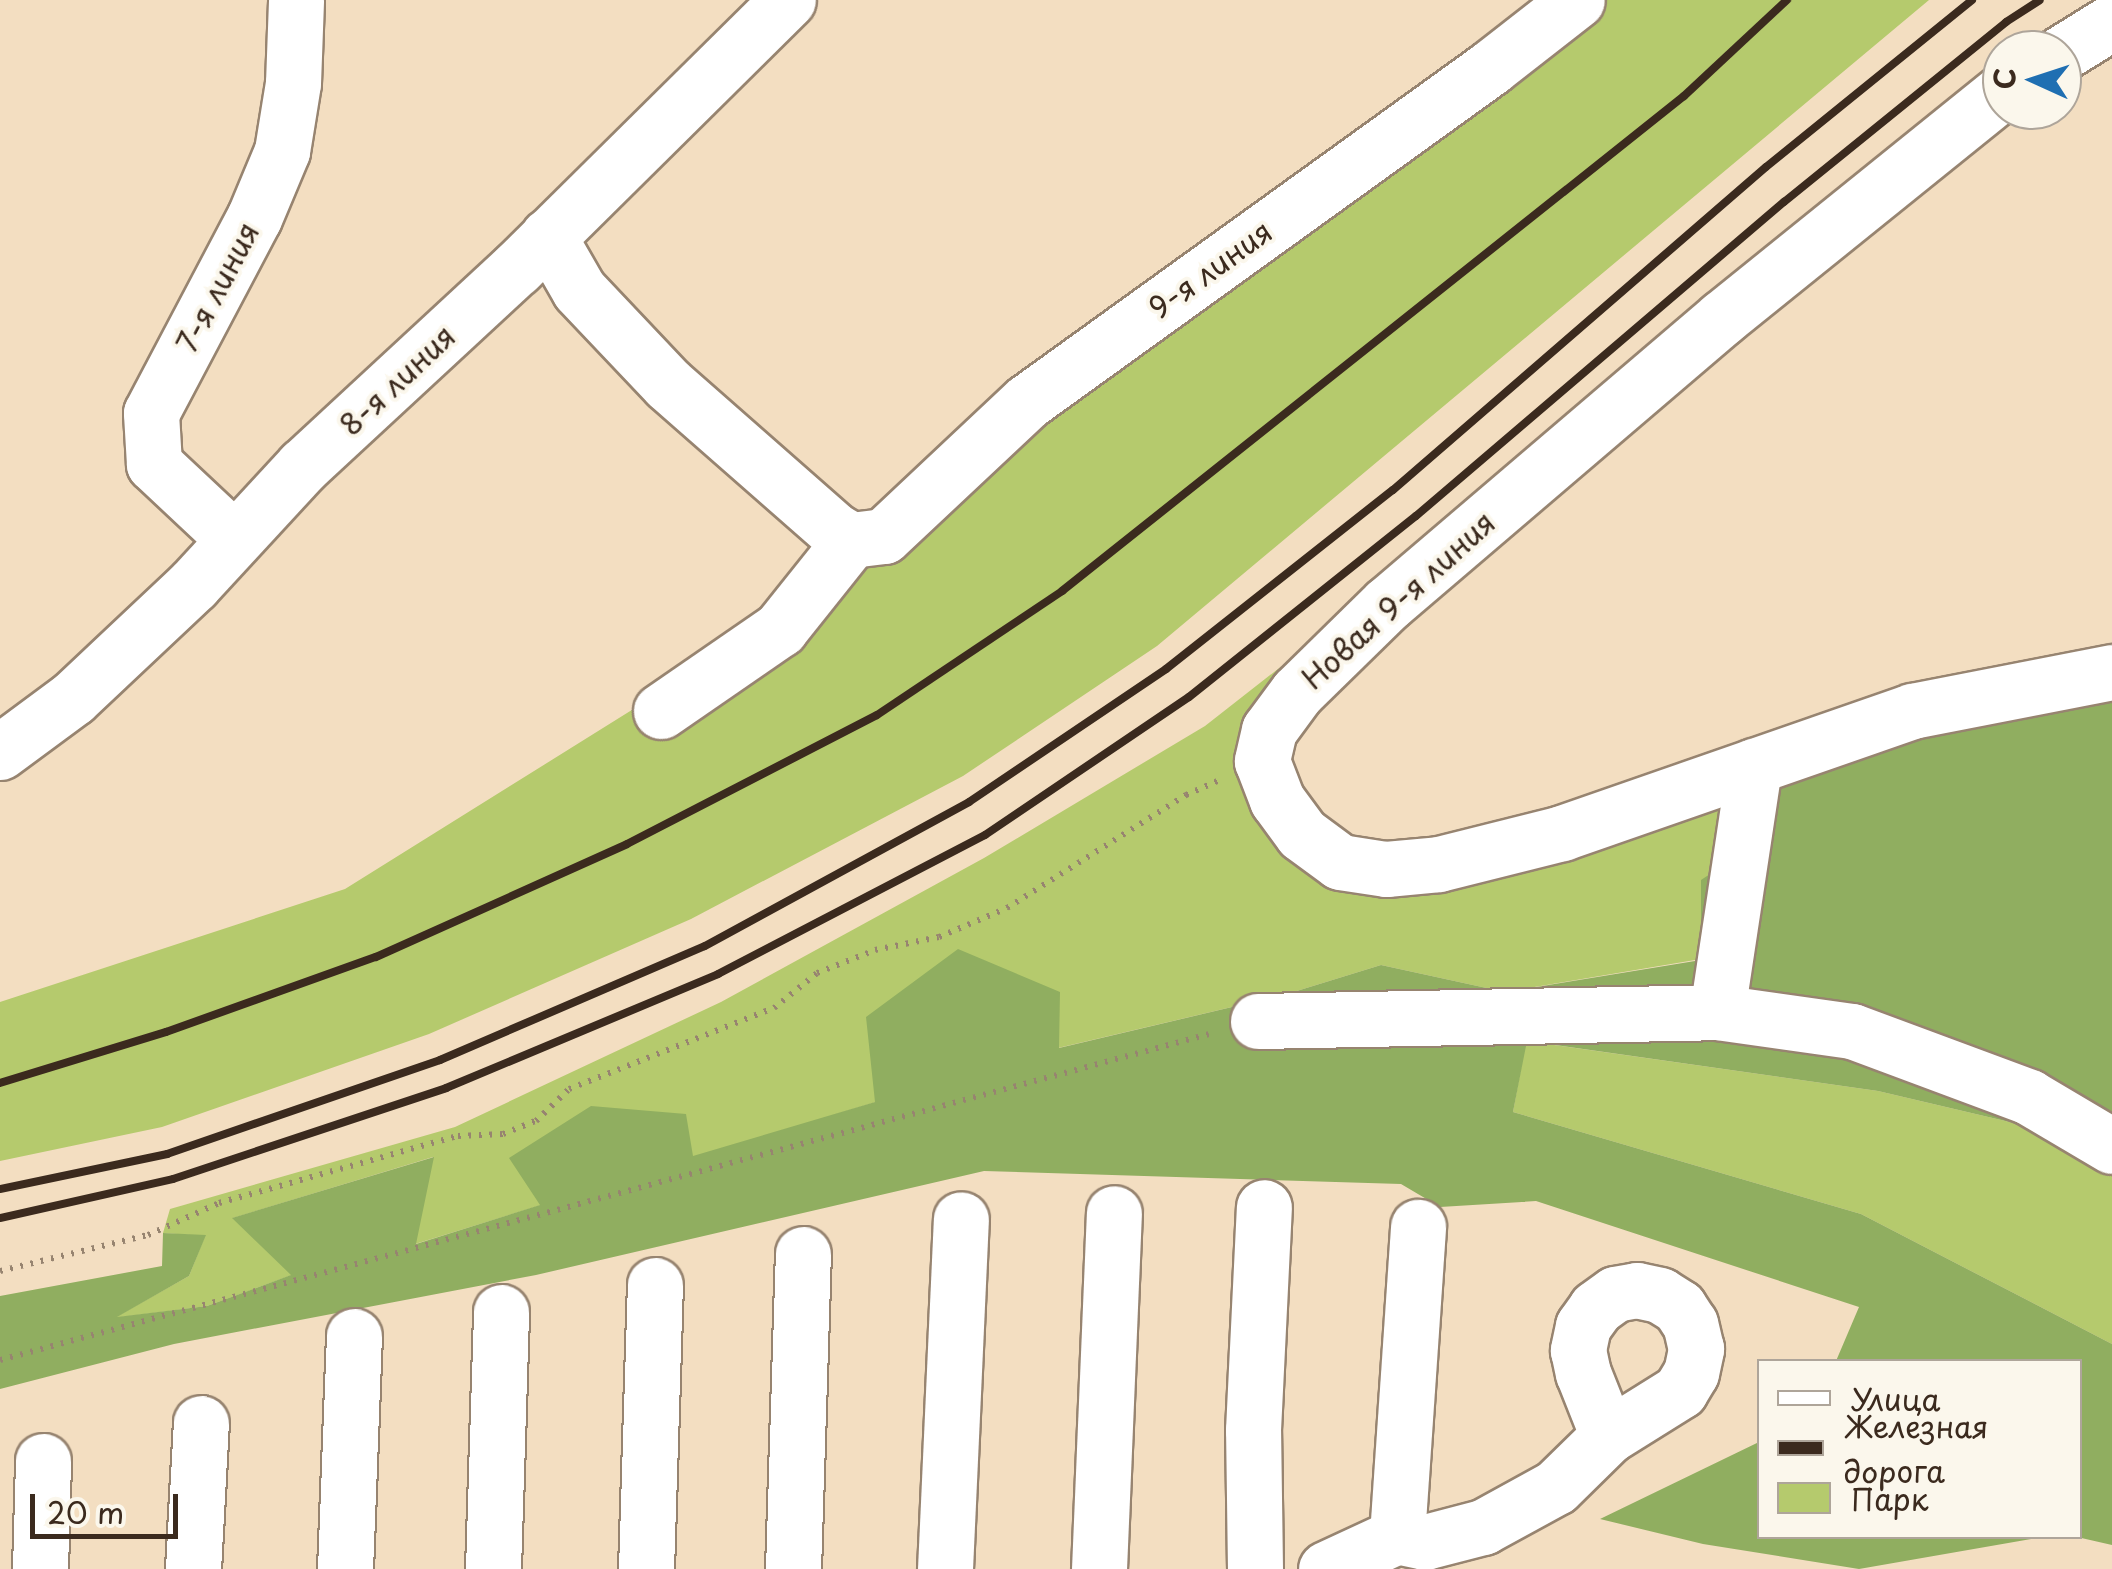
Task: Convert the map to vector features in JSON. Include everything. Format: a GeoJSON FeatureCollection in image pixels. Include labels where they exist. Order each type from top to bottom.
{"type":"FeatureCollection","features":[{"type":"Feature","properties":{"kind":"street","name":"7-я линия"},"geometry":{"type":"LineString","coordinates":[[234,539],[154,464],[151,413],[254,218],[282,151],[293,83],[296,0]]}},
{"type":"Feature","properties":{"kind":"street","name":"8-я линия"},"geometry":{"type":"LineString","coordinates":[[0,752],[74,698],[194,584],[303,466],[548,236],[788,0]]}},
{"type":"Feature","properties":{"kind":"street","name":"9-я линия"},"geometry":{"type":"LineString","coordinates":[[851,540],[884,536],[1028,401],[1490,68],[1577,0]]}},
{"type":"Feature","properties":{"kind":"street"},"geometry":{"type":"LineString","coordinates":[[2082,41],[2112,22]]}},
{"type":"Feature","properties":{"kind":"street","name":"Новая 9-я линия"},"geometry":{"type":"LineString","coordinates":[[1262,761],[1269,730],[1297,692],[1388,603],[1722,318],[1982,108]]}},
{"type":"Feature","properties":{"kind":"street"},"geometry":{"type":"LineString","coordinates":[[548,236],[580,290],[668,384],[834,530],[851,540],[780,628],[662,711]]}},
{"type":"Feature","properties":{"kind":"street"},"geometry":{"type":"LineString","coordinates":[[1262,761],[1278,800],[1302,834],[1340,862],[1386,869],[1440,864],[1562,833],[1912,711],[2112,672]]}},
{"type":"Feature","properties":{"kind":"street"},"geometry":{"type":"LineString","coordinates":[[1718,1012],[1754,766]]}},
{"type":"Feature","properties":{"kind":"street"},"geometry":{"type":"LineString","coordinates":[[1258,1020],[1718,1012],[1852,1031],[2029,1097],[2112,1146]]}},
{"type":"Feature","properties":{"kind":"street"},"geometry":{"type":"LineString","coordinates":[[1256,1569],[1254,1430],[1264,1208]]}},
{"type":"Feature","properties":{"kind":"street"},"geometry":{"type":"LineString","coordinates":[[1098,1569],[1114,1213]]}},
{"type":"Feature","properties":{"kind":"street"},"geometry":{"type":"LineString","coordinates":[[945,1569],[961,1219]]}},
{"type":"Feature","properties":{"kind":"street"},"geometry":{"type":"LineString","coordinates":[[1397,1536],[1418,1227]]}},
{"type":"Feature","properties":{"kind":"street"},"geometry":{"type":"LineString","coordinates":[[793,1569],[803,1254]]}},
{"type":"Feature","properties":{"kind":"street"},"geometry":{"type":"LineString","coordinates":[[646,1569],[655,1285]]}},
{"type":"Feature","properties":{"kind":"street"},"geometry":{"type":"LineString","coordinates":[[493,1569],[501,1312]]}},
{"type":"Feature","properties":{"kind":"street"},"geometry":{"type":"LineString","coordinates":[[345,1569],[354,1336]]}},
{"type":"Feature","properties":{"kind":"street"},"geometry":{"type":"LineString","coordinates":[[192,1569],[201,1422]]}},
{"type":"Feature","properties":{"kind":"street"},"geometry":{"type":"LineString","coordinates":[[1326,1569],[1397,1536],[1425,1542],[1483,1526],[1556,1488],[1608,1436]]}},
{"type":"Feature","properties":{"kind":"street"},"geometry":{"type":"LineString","coordinates":[[40,1569],[43,1461]]}},
{"type":"Feature","properties":{"kind":"path"},"geometry":{"type":"LineString","coordinates":[[0,1270],[148,1235],[219,1203],[458,1136],[503,1134],[536,1121],[569,1089],[774,1008],[817,974],[875,950],[938,937],[1007,908],[1186,796],[1262,761]]}},
{"type":"Feature","properties":{"kind":"path"},"geometry":{"type":"LineString","coordinates":[[0,1360],[1258,1020]]}},
{"type":"Feature","properties":{"kind":"green space"},"geometry":{"type":"Polygon","coordinates":[[[1596,0],[1929,0],[1157,646],[963,776],[691,919],[429,1034],[162,1127],[0,1161],[0,1002],[345,889],[869,562],[1049,400],[1596,0]]]}},
{"type":"Feature","properties":{"kind":"green space"},"geometry":{"type":"Polygon","coordinates":[[[1370,597],[1237,741],[1245,788],[1328,872],[1759,785],[1701,959],[1505,992],[1381,965],[1287,994],[1058,1048],[867,1017],[876,1102],[415,1244],[433,1157],[233,1218],[292,1275],[207,1306],[114,1318],[189,1276],[205,1236],[163,1233],[170,1209],[455,1127],[721,1002],[984,858],[1205,726],[1370,597]]]}},
{"type":"Feature","properties":{"kind":"green space"},"geometry":{"type":"Polygon","coordinates":[[[2112,686],[2112,1146],[1878,1091],[1527,1041],[1513,1112],[1861,1214],[2112,1344],[2112,1545],[2082,1538],[2082,1359],[1837,1359],[1859,1307],[1536,1201],[1440,1207],[1401,1184],[984,1171],[536,1275],[174,1344],[0,1389],[0,1296],[162,1266],[163,1233],[206,1235],[189,1276],[117,1317],[207,1306],[291,1275],[232,1218],[434,1157],[416,1244],[540,1205],[509,1158],[591,1106],[686,1114],[693,1156],[875,1102],[866,1017],[958,949],[1060,992],[1059,1048],[1287,994],[1381,965],[1505,992],[1701,960],[1701,880],[1751,847],[1759,785],[1913,723],[2112,686]]]}},
{"type":"Feature","properties":{"kind":"green space"},"geometry":{"type":"Polygon","coordinates":[[[1526,1041],[1878,1091],[2112,1146],[2112,1344],[1861,1214],[1513,1112],[1526,1041]]]}},
{"type":"Feature","properties":{"kind":"green space"},"geometry":{"type":"Polygon","coordinates":[[[1757,1443],[1757,1539],[2031,1539],[1859,1569],[1703,1544],[1600,1519],[1757,1443]]]}},
{"type":"Feature","properties":{"kind":"railway"},"geometry":{"type":"LineString","coordinates":[[0,1083],[166,1032],[376,957],[627,844],[877,715],[1062,591],[1684,96],[1787,0]]}},
{"type":"Feature","properties":{"kind":"railway"},"geometry":{"type":"LineString","coordinates":[[0,1189],[167,1154],[440,1060],[705,946],[969,802],[1166,669],[1393,490],[1766,167],[1972,0]]}},
{"type":"Feature","properties":{"kind":"railway"},"geometry":{"type":"LineString","coordinates":[[0,1218],[173,1179],[446,1088],[718,974],[985,835],[1189,697],[1416,516],[1784,202],[2006,22],[2040,0]]}}]}
